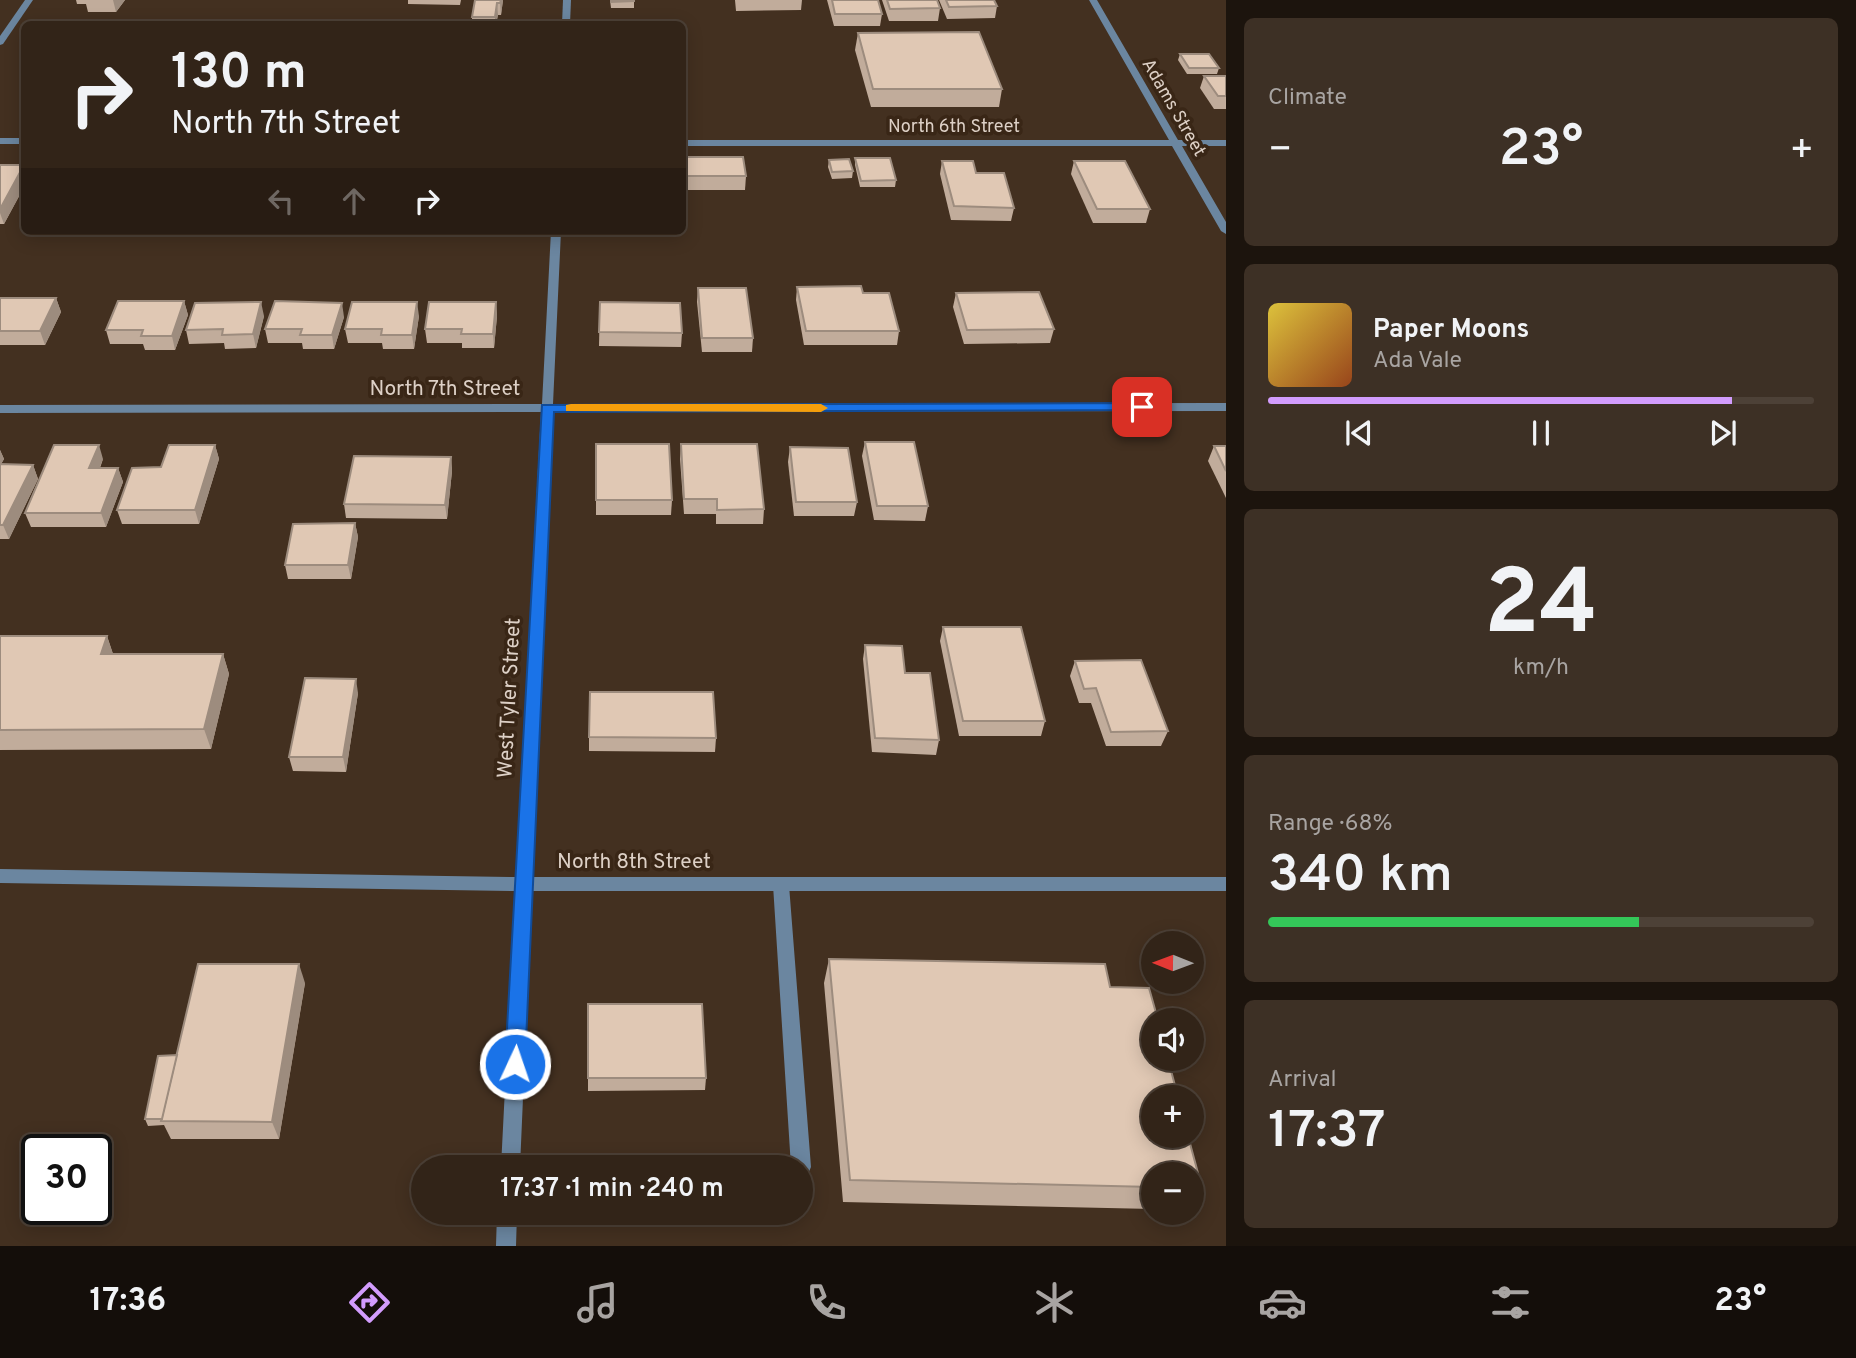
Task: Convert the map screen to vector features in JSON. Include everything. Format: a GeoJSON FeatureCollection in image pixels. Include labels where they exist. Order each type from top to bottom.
{"type":"FeatureCollection","features":[{"type":"Feature","properties":{"kind":"street"},"geometry":{"type":"LineString","coordinates":[[0,42],[29,0]]}},
{"type":"Feature","properties":{"kind":"street"},"geometry":{"type":"LineString","coordinates":[[566,21],[567,0]]}},
{"type":"Feature","properties":{"kind":"street","name":"Adams Street"},"geometry":{"type":"LineString","coordinates":[[1093,0],[1226,232]]}},
{"type":"Feature","properties":{"kind":"street"},"geometry":{"type":"LineString","coordinates":[[0,141],[21,141]]}},
{"type":"Feature","properties":{"kind":"street","name":"North 6th Street"},"geometry":{"type":"LineString","coordinates":[[686,143],[1226,143]]}},
{"type":"Feature","properties":{"kind":"street","name":"West Tyler Street"},"geometry":{"type":"LineString","coordinates":[[511,1155],[556,235]]}},
{"type":"Feature","properties":{"kind":"street","name":"North 7th Street"},"geometry":{"type":"LineString","coordinates":[[0,409],[1226,407]]}},
{"type":"Feature","properties":{"kind":"street","name":"North 8th Street"},"geometry":{"type":"LineString","coordinates":[[0,876],[524,884],[1226,884]]}},
{"type":"Feature","properties":{"kind":"street"},"geometry":{"type":"LineString","coordinates":[[781,885],[800,1155]]}},
{"type":"Feature","properties":{"kind":"street"},"geometry":{"type":"LineString","coordinates":[[506,1246],[507,1225]]}},
{"type":"Feature","properties":{"kind":"building"},"geometry":{"type":"Polygon","coordinates":[[[475,0],[501,0],[497,3],[495,17],[472,17],[475,0]]]}},
{"type":"Feature","properties":{"kind":"building"},"geometry":{"type":"Polygon","coordinates":[[[634,0],[634,1],[611,2],[634,0]]]}},
{"type":"Feature","properties":{"kind":"building"},"geometry":{"type":"Polygon","coordinates":[[[832,0],[878,0],[882,14],[835,14],[832,0]]]}},
{"type":"Feature","properties":{"kind":"building"},"geometry":{"type":"Polygon","coordinates":[[[887,0],[937,0],[940,8],[890,9],[887,0]]]}},
{"type":"Feature","properties":{"kind":"building"},"geometry":{"type":"Polygon","coordinates":[[[946,0],[994,0],[997,6],[949,7],[946,0]]]}},
{"type":"Feature","properties":{"kind":"building"},"geometry":{"type":"Polygon","coordinates":[[[979,32],[1002,89],[873,89],[858,33],[979,32]]]}},
{"type":"Feature","properties":{"kind":"building"},"geometry":{"type":"Polygon","coordinates":[[[1180,54],[1209,54],[1219,68],[1189,68],[1180,54]]]}},
{"type":"Feature","properties":{"kind":"building"},"geometry":{"type":"Polygon","coordinates":[[[1204,76],[1226,76],[1226,96],[1218,96],[1204,76]]]}},
{"type":"Feature","properties":{"kind":"building"},"geometry":{"type":"Polygon","coordinates":[[[686,157],[743,157],[746,176],[686,176],[686,157]]]}},
{"type":"Feature","properties":{"kind":"building"},"geometry":{"type":"Polygon","coordinates":[[[855,158],[890,158],[896,180],[861,181],[855,158]]]}},
{"type":"Feature","properties":{"kind":"building"},"geometry":{"type":"Polygon","coordinates":[[[849,159],[853,171],[832,172],[829,160],[849,159]]]}},
{"type":"Feature","properties":{"kind":"building"},"geometry":{"type":"Polygon","coordinates":[[[942,161],[973,161],[976,173],[1004,173],[1014,208],[954,206],[942,161]]]}},
{"type":"Feature","properties":{"kind":"building"},"geometry":{"type":"Polygon","coordinates":[[[1074,161],[1125,161],[1150,209],[1097,209],[1074,161]]]}},
{"type":"Feature","properties":{"kind":"building"},"geometry":{"type":"Polygon","coordinates":[[[0,165],[21,165],[21,170],[0,209],[0,165]]]}},
{"type":"Feature","properties":{"kind":"building"},"geometry":{"type":"Polygon","coordinates":[[[861,286],[863,293],[889,293],[899,331],[806,331],[797,287],[861,286]]]}},
{"type":"Feature","properties":{"kind":"building"},"geometry":{"type":"Polygon","coordinates":[[[698,288],[746,288],[753,338],[702,338],[698,288]]]}},
{"type":"Feature","properties":{"kind":"building"},"geometry":{"type":"Polygon","coordinates":[[[1039,292],[1054,329],[967,330],[956,293],[1039,292]]]}},
{"type":"Feature","properties":{"kind":"building"},"geometry":{"type":"Polygon","coordinates":[[[0,298],[56,298],[40,331],[0,331],[0,298]]]}},
{"type":"Feature","properties":{"kind":"building"},"geometry":{"type":"Polygon","coordinates":[[[118,301],[184,301],[172,336],[141,336],[143,330],[106,330],[118,301]]]}},
{"type":"Feature","properties":{"kind":"building"},"geometry":{"type":"Polygon","coordinates":[[[275,301],[342,303],[332,335],[300,335],[302,329],[265,329],[275,301]]]}},
{"type":"Feature","properties":{"kind":"building"},"geometry":{"type":"Polygon","coordinates":[[[261,302],[253,334],[222,335],[223,329],[186,330],[195,303],[261,302]]]}},
{"type":"Feature","properties":{"kind":"building"},"geometry":{"type":"Polygon","coordinates":[[[352,302],[417,302],[412,335],[381,335],[382,329],[345,329],[352,302]]]}},
{"type":"Feature","properties":{"kind":"building"},"geometry":{"type":"Polygon","coordinates":[[[429,302],[496,302],[493,334],[461,334],[462,329],[425,329],[429,302]]]}},
{"type":"Feature","properties":{"kind":"building"},"geometry":{"type":"Polygon","coordinates":[[[600,302],[680,303],[682,333],[599,332],[600,302]]]}},
{"type":"Feature","properties":{"kind":"building"},"geometry":{"type":"Polygon","coordinates":[[[865,442],[914,442],[928,506],[877,506],[865,442]]]}},
{"type":"Feature","properties":{"kind":"building"},"geometry":{"type":"Polygon","coordinates":[[[596,444],[669,444],[672,500],[596,500],[596,444]]]}},
{"type":"Feature","properties":{"kind":"building"},"geometry":{"type":"Polygon","coordinates":[[[681,444],[757,444],[764,509],[717,510],[717,499],[684,499],[681,444]]]}},
{"type":"Feature","properties":{"kind":"building"},"geometry":{"type":"Polygon","coordinates":[[[54,445],[99,445],[89,468],[118,468],[101,513],[25,513],[54,445]]]}},
{"type":"Feature","properties":{"kind":"building"},"geometry":{"type":"Polygon","coordinates":[[[169,445],[215,445],[195,510],[117,510],[132,468],[161,467],[169,445]]]}},
{"type":"Feature","properties":{"kind":"building"},"geometry":{"type":"Polygon","coordinates":[[[1214,446],[1226,446],[1226,471],[1214,446]]]}},
{"type":"Feature","properties":{"kind":"building"},"geometry":{"type":"Polygon","coordinates":[[[790,447],[848,448],[857,502],[796,502],[790,447]]]}},
{"type":"Feature","properties":{"kind":"building"},"geometry":{"type":"Polygon","coordinates":[[[354,456],[451,457],[445,505],[344,504],[354,456]]]}},
{"type":"Feature","properties":{"kind":"building"},"geometry":{"type":"Polygon","coordinates":[[[0,464],[33,465],[3,525],[0,525],[0,464]]]}},
{"type":"Feature","properties":{"kind":"building"},"geometry":{"type":"Polygon","coordinates":[[[355,523],[348,565],[285,565],[293,524],[355,523]]]}},
{"type":"Feature","properties":{"kind":"building"},"geometry":{"type":"Polygon","coordinates":[[[943,627],[1021,627],[1045,721],[963,721],[943,627]]]}},
{"type":"Feature","properties":{"kind":"building"},"geometry":{"type":"Polygon","coordinates":[[[0,636],[107,636],[101,654],[223,654],[204,729],[0,730],[0,636]]]}},
{"type":"Feature","properties":{"kind":"building"},"geometry":{"type":"Polygon","coordinates":[[[865,645],[902,646],[905,673],[930,673],[939,740],[875,738],[865,645]]]}},
{"type":"Feature","properties":{"kind":"building"},"geometry":{"type":"Polygon","coordinates":[[[1141,660],[1168,731],[1111,732],[1096,688],[1084,689],[1075,661],[1141,660]]]}},
{"type":"Feature","properties":{"kind":"building"},"geometry":{"type":"Polygon","coordinates":[[[305,678],[356,679],[343,757],[289,757],[305,678]]]}},
{"type":"Feature","properties":{"kind":"building"},"geometry":{"type":"Polygon","coordinates":[[[590,692],[713,692],[716,738],[589,737],[590,692]]]}},
{"type":"Feature","properties":{"kind":"building"},"geometry":{"type":"Polygon","coordinates":[[[829,959],[1105,964],[1110,987],[1141,988],[1141,994],[1151,994],[1155,1008],[1141,1008],[1141,1071],[1171,1071],[1175,1085],[1141,1085],[1141,1148],[1191,1148],[1195,1162],[1141,1162],[1141,1187],[850,1180],[829,959]]]}},
{"type":"Feature","properties":{"kind":"building"},"geometry":{"type":"Polygon","coordinates":[[[198,964],[299,964],[272,1122],[161,1121],[198,964]]]}},
{"type":"Feature","properties":{"kind":"building"},"geometry":{"type":"Polygon","coordinates":[[[588,1004],[702,1004],[706,1078],[588,1078],[588,1004]]]}},
{"type":"Feature","properties":{"kind":"building"},"geometry":{"type":"Polygon","coordinates":[[[177,1055],[162,1119],[145,1119],[158,1056],[177,1055]]]}},
{"type":"Feature","properties":{"kind":"slow traffic"},"geometry":{"type":"LineString","coordinates":[[571,408],[821,408]]}},
{"type":"Feature","properties":{"kind":"route"},"geometry":{"type":"LineString","coordinates":[[515,1064],[547,408],[1142,407]]}}]}
